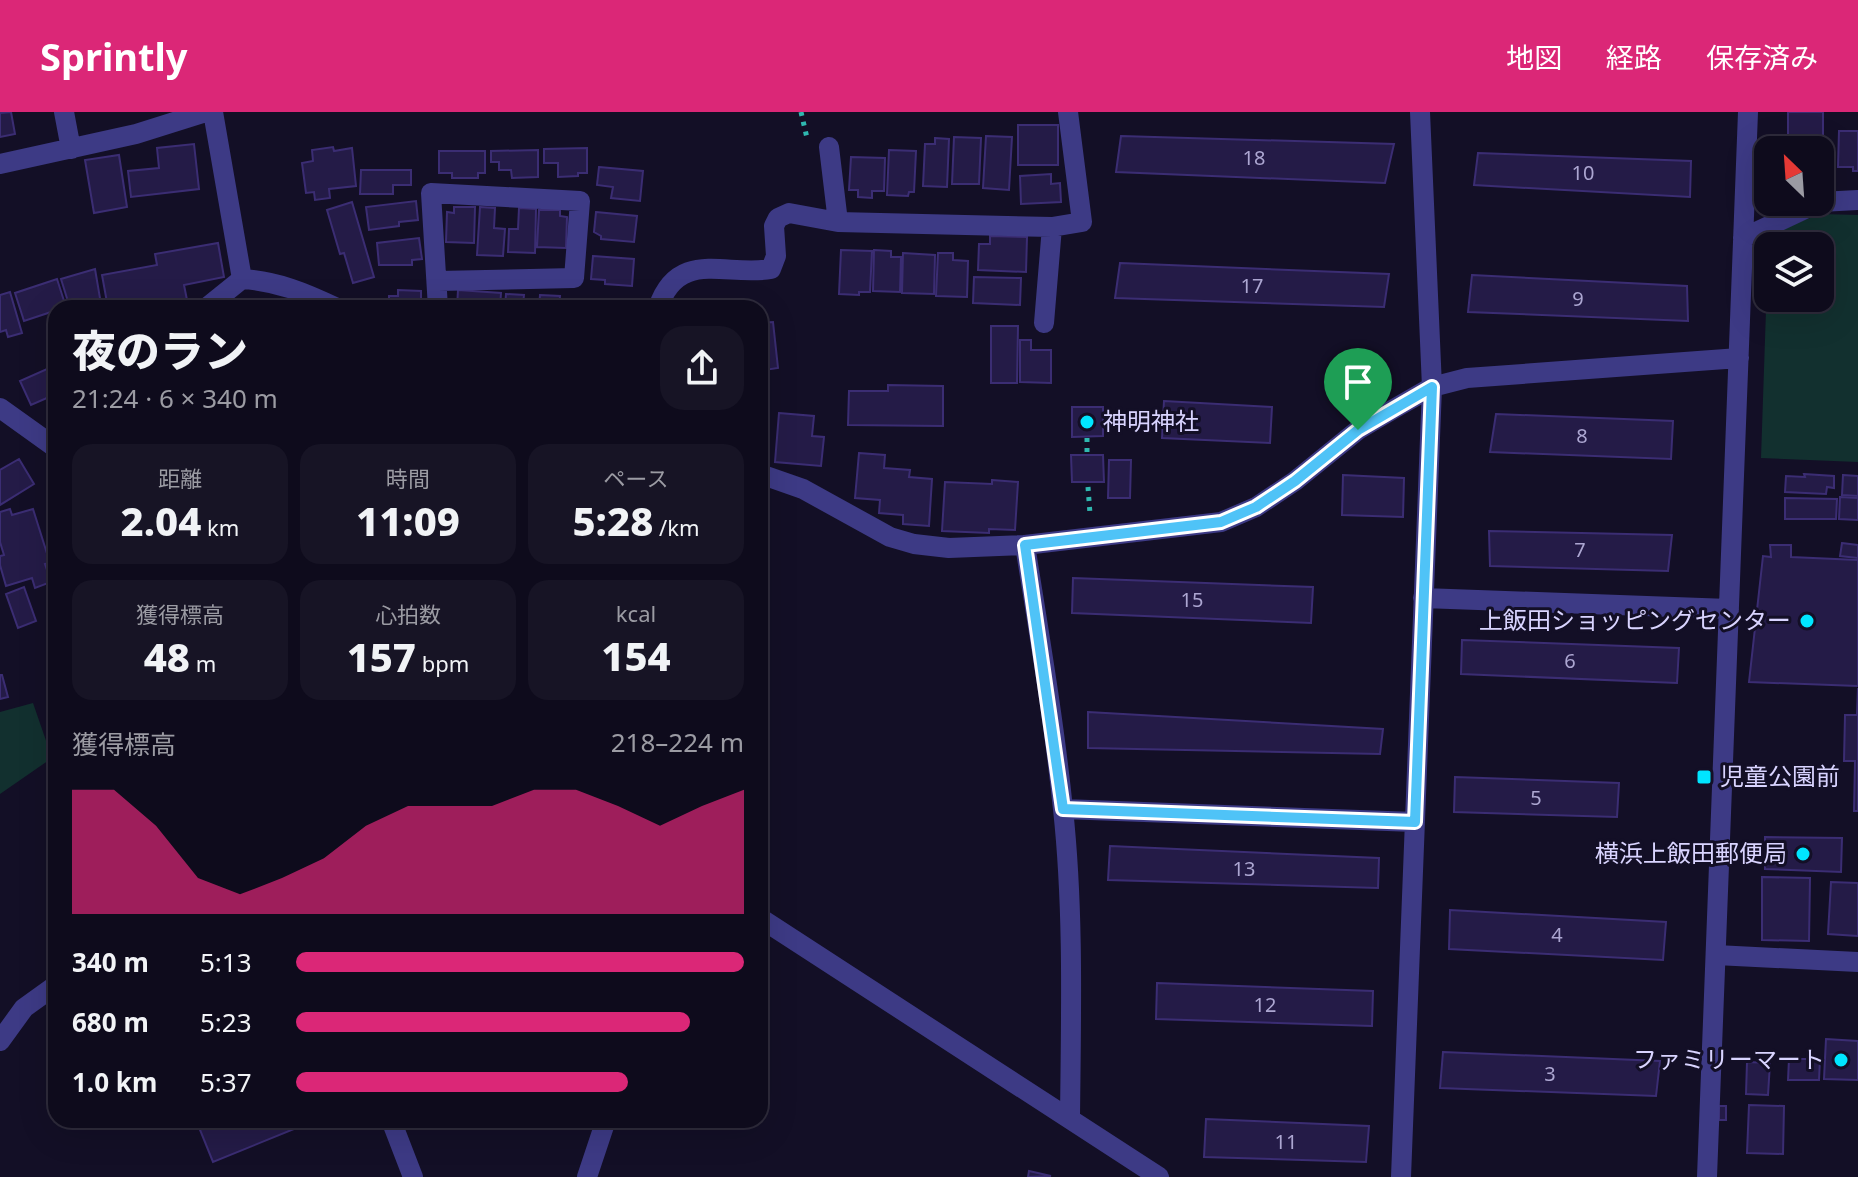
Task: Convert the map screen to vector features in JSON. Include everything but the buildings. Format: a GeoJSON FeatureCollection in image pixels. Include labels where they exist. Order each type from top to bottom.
{"type":"FeatureCollection","features":[{"type":"Feature","properties":{"kind":"street"},"geometry":{"type":"LineString","coordinates":[[64,112],[71,149]]}},
{"type":"Feature","properties":{"kind":"street"},"geometry":{"type":"LineString","coordinates":[[0,164],[136,134],[206,112]]}},
{"type":"Feature","properties":{"kind":"street"},"geometry":{"type":"LineString","coordinates":[[213,112],[242,279]]}},
{"type":"Feature","properties":{"kind":"street"},"geometry":{"type":"LineString","coordinates":[[661,300],[665,288],[680,275],[695,269],[771,269],[776,256],[774,226],[778,218],[789,213],[838,222],[1052,227],[1082,222],[1068,112]]}},
{"type":"Feature","properties":{"kind":"street"},"geometry":{"type":"LineString","coordinates":[[1401,1177],[1432,387],[1420,112]]}},
{"type":"Feature","properties":{"kind":"street"},"geometry":{"type":"LineString","coordinates":[[1707,1177],[1748,112],[1737,112]]}},
{"type":"Feature","properties":{"kind":"street"},"geometry":{"type":"LineString","coordinates":[[829,147],[838,222]]}},
{"type":"Feature","properties":{"kind":"street"},"geometry":{"type":"LineString","coordinates":[[438,281],[574,278],[580,201],[431,193],[438,300]]}},
{"type":"Feature","properties":{"kind":"street"},"geometry":{"type":"LineString","coordinates":[[1834,201],[1858,200]]}},
{"type":"Feature","properties":{"kind":"street"},"geometry":{"type":"LineString","coordinates":[[1743,238],[1790,216]]}},
{"type":"Feature","properties":{"kind":"street"},"geometry":{"type":"LineString","coordinates":[[1044,323],[1052,227]]}},
{"type":"Feature","properties":{"kind":"street"},"geometry":{"type":"LineString","coordinates":[[216,300],[242,279],[264,280],[319,300]]}},
{"type":"Feature","properties":{"kind":"street"},"geometry":{"type":"LineString","coordinates":[[768,477],[803,489],[890,537],[914,544],[949,548],[1025,545],[1221,522],[1256,507],[1295,481],[1358,430],[1432,387],[1467,378],[1739,358]]}},
{"type":"Feature","properties":{"kind":"street"},"geometry":{"type":"LineString","coordinates":[[0,408],[48,442]]}},
{"type":"Feature","properties":{"kind":"street"},"geometry":{"type":"LineString","coordinates":[[1025,545],[1063,809],[1071,1006],[1070,1118]]}},
{"type":"Feature","properties":{"kind":"street"},"geometry":{"type":"LineString","coordinates":[[1423,598],[1729,609]]}},
{"type":"Feature","properties":{"kind":"street"},"geometry":{"type":"LineString","coordinates":[[1063,809],[1415,822]]}},
{"type":"Feature","properties":{"kind":"street"},"geometry":{"type":"LineString","coordinates":[[768,923],[1159,1177]]}},
{"type":"Feature","properties":{"kind":"street"},"geometry":{"type":"LineString","coordinates":[[1716,955],[1858,962]]}},
{"type":"Feature","properties":{"kind":"street"},"geometry":{"type":"LineString","coordinates":[[0,1041],[24,1008],[48,991]]}},
{"type":"Feature","properties":{"kind":"street"},"geometry":{"type":"LineString","coordinates":[[394,1128],[413,1177]]}},
{"type":"Feature","properties":{"kind":"street"},"geometry":{"type":"LineString","coordinates":[[587,1177],[603,1128]]}},
{"type":"Feature","properties":{"kind":"path"},"geometry":{"type":"LineString","coordinates":[[1087,438],[1087,453]]}},
{"type":"Feature","properties":{"kind":"green space"},"geometry":{"type":"Polygon","coordinates":[[[1858,215],[1858,462],[1761,458],[1766,312],[1834,312],[1834,232],[1771,232],[1815,216],[1858,215]]]}},
{"type":"Feature","properties":{"kind":"green space"},"geometry":{"type":"Polygon","coordinates":[[[33,703],[48,746],[48,761],[0,794],[0,712],[33,703]]]}},
{"type":"Feature","properties":{"kind":"place","name":"神明神社"},"geometry":{"type":"Point","coordinates":[1087,422]}},
{"type":"Feature","properties":{"kind":"place","name":"上飯田ショッピングセンター"},"geometry":{"type":"Point","coordinates":[1807,621]}},
{"type":"Feature","properties":{"kind":"place","name":"児童公園前"},"geometry":{"type":"Point","coordinates":[1704,777]}},
{"type":"Feature","properties":{"kind":"place","name":"横浜上飯田郵便局"},"geometry":{"type":"Point","coordinates":[1803,854]}},
{"type":"Feature","properties":{"kind":"place","name":"ファミリーマート"},"geometry":{"type":"Point","coordinates":[1841,1060]}},
{"type":"Feature","properties":{"kind":"route"},"geometry":{"type":"LineString","coordinates":[[1432,387],[1415,822],[1063,809],[1025,545],[1221,522],[1256,507],[1295,481],[1358,430],[1432,387]]}}]}
